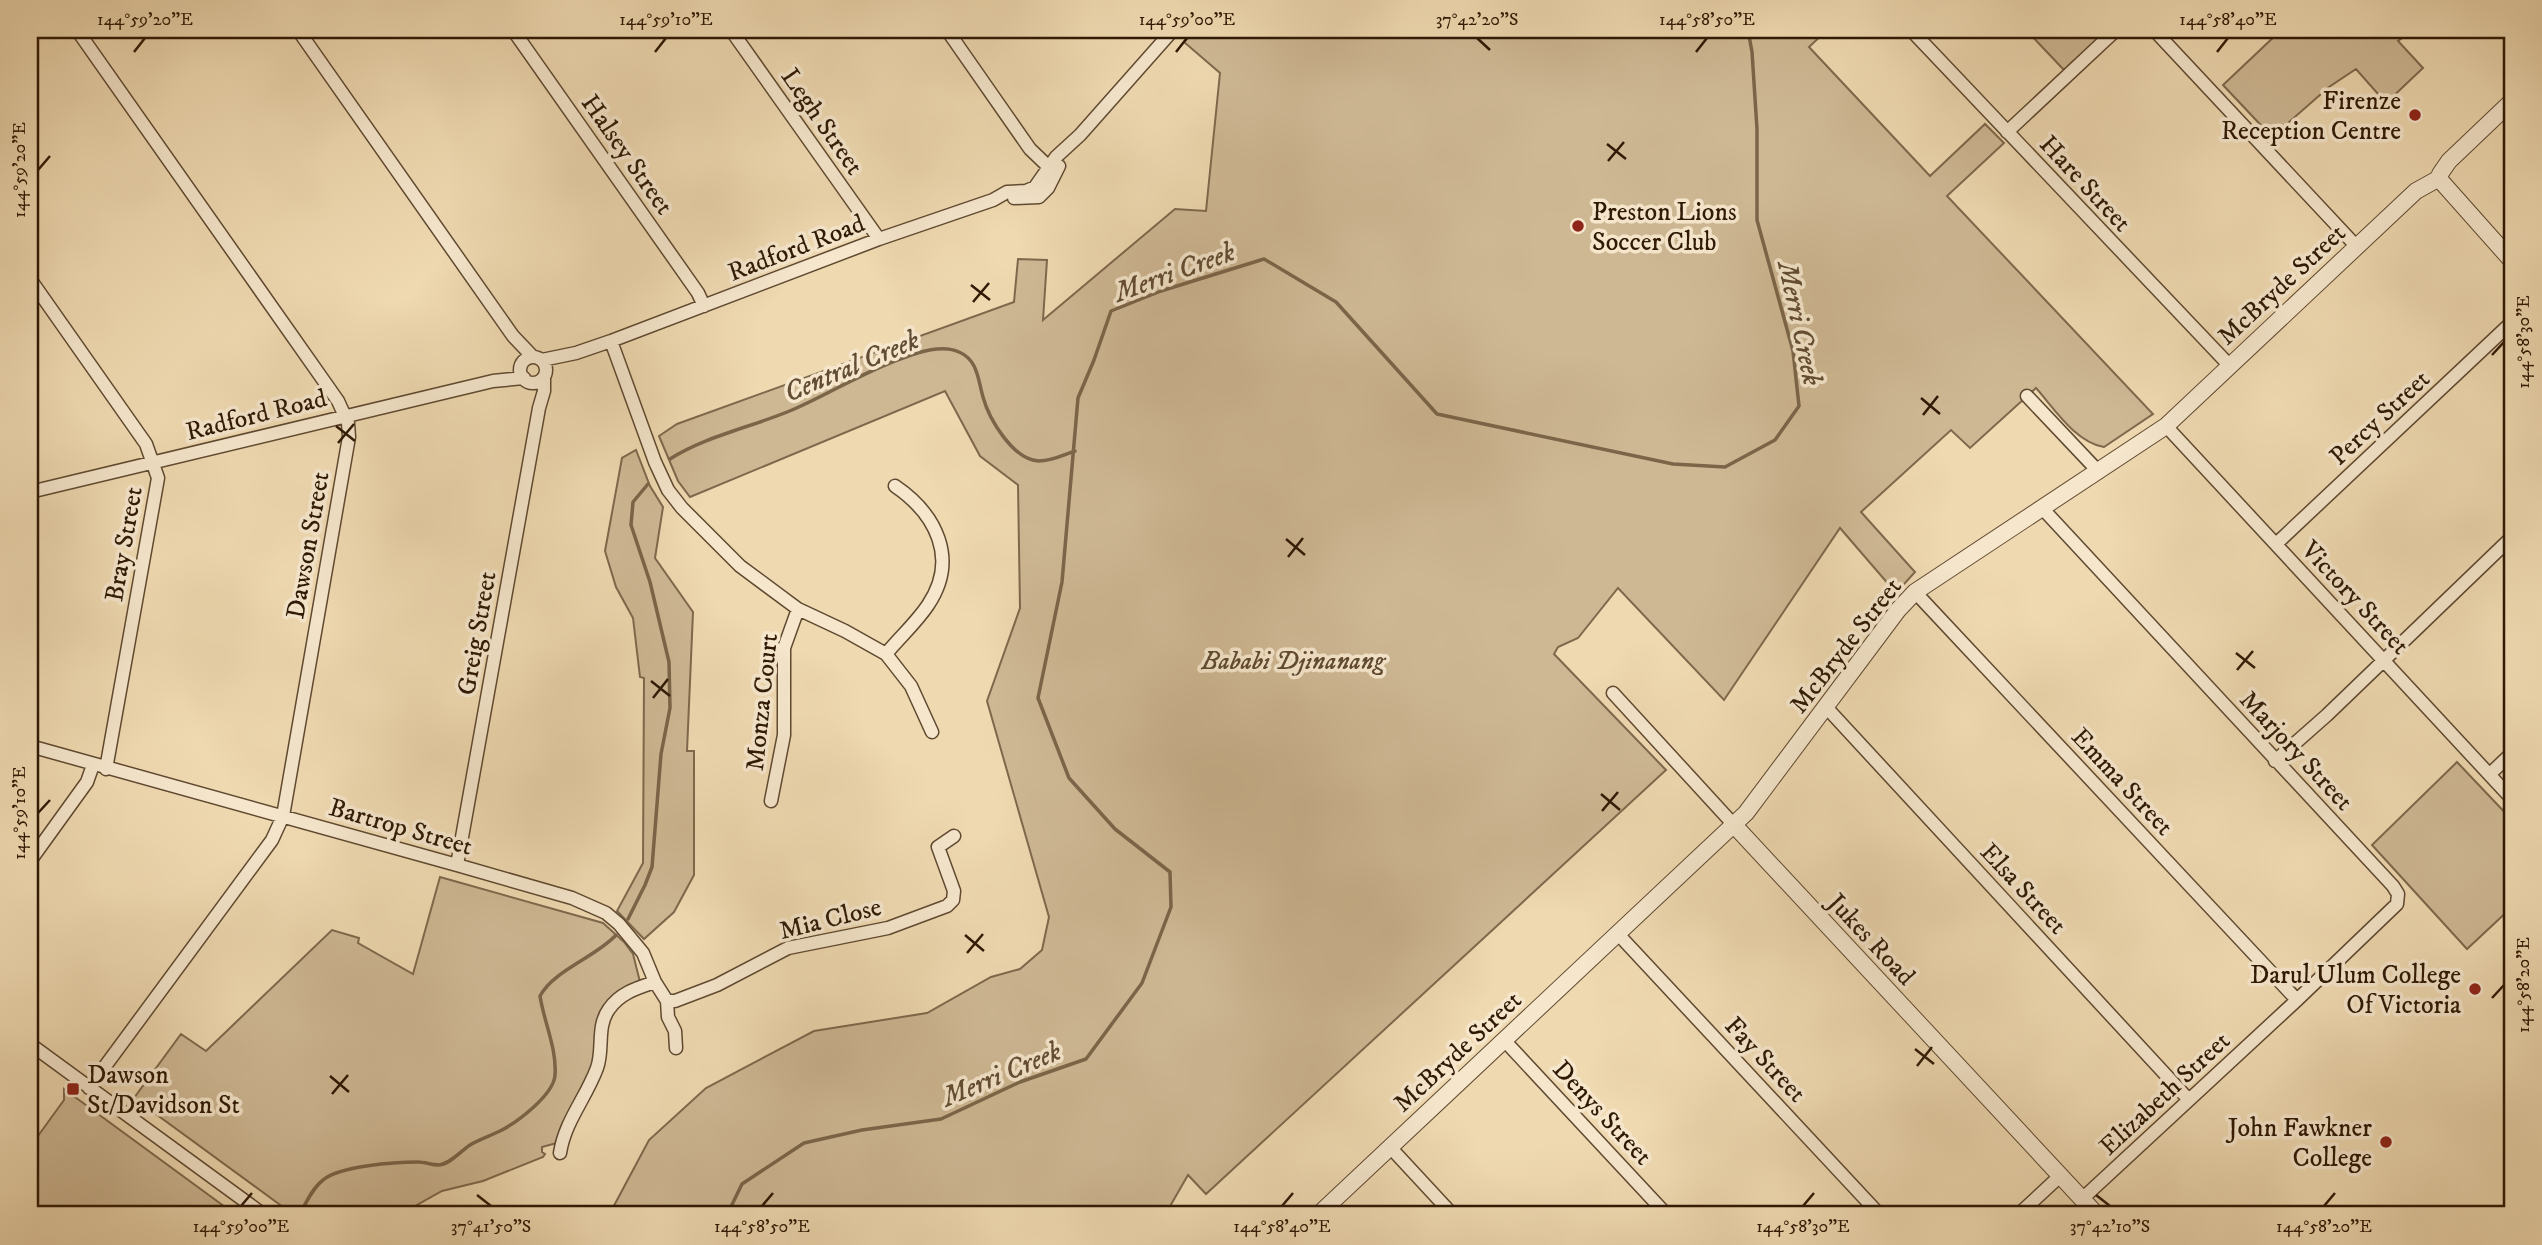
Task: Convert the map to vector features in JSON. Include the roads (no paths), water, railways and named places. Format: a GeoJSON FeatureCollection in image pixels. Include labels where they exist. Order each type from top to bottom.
{"type":"FeatureCollection","features":[{"type":"Feature","properties":{"kind":"street","name":"Dawson Street"},"geometry":{"type":"LineString","coordinates":[[78,30],[338,401],[349,437],[283,817],[272,841],[89,1088]]}},
{"type":"Feature","properties":{"kind":"street"},"geometry":{"type":"LineString","coordinates":[[299,30],[530,360],[546,367],[545,376],[538,382],[527,380],[521,372],[530,360]]}},
{"type":"Feature","properties":{"kind":"street","name":"Halsey Street"},"geometry":{"type":"LineString","coordinates":[[513,30],[698,293],[704,306]]}},
{"type":"Feature","properties":{"kind":"street","name":"Legh Street"},"geometry":{"type":"LineString","coordinates":[[731,30],[878,239]]}},
{"type":"Feature","properties":{"kind":"street"},"geometry":{"type":"LineString","coordinates":[[947,30],[1030,149],[1051,169]]}},
{"type":"Feature","properties":{"kind":"street","name":"Radford Road"},"geometry":{"type":"LineString","coordinates":[[493,381],[530,360],[576,353],[878,239],[993,200],[1006,192],[1026,191],[1035,187],[1173,30]]}},
{"type":"Feature","properties":{"kind":"street","name":"Hare Street"},"geometry":{"type":"LineString","coordinates":[[1911,30],[2230,366]]}},
{"type":"Feature","properties":{"kind":"street"},"geometry":{"type":"LineString","coordinates":[[2007,132],[2116,30]]}},
{"type":"Feature","properties":{"kind":"street"},"geometry":{"type":"LineString","coordinates":[[2154,30],[2357,247]]}},
{"type":"Feature","properties":{"kind":"street","name":"McBryde Street"},"geometry":{"type":"LineString","coordinates":[[1318,1215],[1734,825],[1754,804],[1898,610],[1915,592],[2166,426],[2416,191],[2440,180],[2444,166],[2512,101]]}},
{"type":"Feature","properties":{"kind":"street"},"geometry":{"type":"LineString","coordinates":[[2440,180],[2512,261]]}},
{"type":"Feature","properties":{"kind":"street","name":"Bray Street"},"geometry":{"type":"LineString","coordinates":[[30,279],[146,444],[158,478],[100,767],[30,861]]}},
{"type":"Feature","properties":{"kind":"street","name":"Percy Street"},"geometry":{"type":"LineString","coordinates":[[2276,544],[2512,323]]}},
{"type":"Feature","properties":{"kind":"street"},"geometry":{"type":"LineString","coordinates":[[611,341],[654,461],[668,490],[712,540],[740,566],[798,609],[886,654],[911,686],[932,732]]}},
{"type":"Feature","properties":{"kind":"street","name":"Radford Road"},"geometry":{"type":"LineString","coordinates":[[545,376],[576,353]]}},
{"type":"Feature","properties":{"kind":"street","name":"Greig Street"},"geometry":{"type":"LineString","coordinates":[[457,865],[545,376]]}},
{"type":"Feature","properties":{"kind":"street","name":"Radford Road"},"geometry":{"type":"LineString","coordinates":[[30,492],[493,381],[527,380]]}},
{"type":"Feature","properties":{"kind":"street","name":"Greig Street"},"geometry":{"type":"LineString","coordinates":[[527,380],[539,408]]}},
{"type":"Feature","properties":{"kind":"street"},"geometry":{"type":"LineString","coordinates":[[2027,396],[2097,470]]}},
{"type":"Feature","properties":{"kind":"street","name":"Victory Street"},"geometry":{"type":"LineString","coordinates":[[2166,426],[2512,799]]}},
{"type":"Feature","properties":{"kind":"street"},"geometry":{"type":"LineString","coordinates":[[886,654],[927,606],[940,578],[942,564],[942,550],[927,514],[911,497],[895,486]]}},
{"type":"Feature","properties":{"kind":"street","name":"Marjory Street"},"geometry":{"type":"LineString","coordinates":[[2042,508],[2393,886],[2398,894],[2397,904]]}},
{"type":"Feature","properties":{"kind":"street"},"geometry":{"type":"LineString","coordinates":[[2275,761],[2327,715],[2512,537]]}},
{"type":"Feature","properties":{"kind":"street","name":"Emma Street"},"geometry":{"type":"LineString","coordinates":[[1915,592],[2297,1000]]}},
{"type":"Feature","properties":{"kind":"street","name":"Monza Court"},"geometry":{"type":"LineString","coordinates":[[771,801],[785,734],[784,648],[798,609]]}},
{"type":"Feature","properties":{"kind":"street","name":"Jukes Road"},"geometry":{"type":"LineString","coordinates":[[1613,693],[2097,1215]]}},
{"type":"Feature","properties":{"kind":"street","name":"Elsa Street"},"geometry":{"type":"LineString","coordinates":[[1826,707],[2189,1100]]}},
{"type":"Feature","properties":{"kind":"street","name":"Bartrop Street"},"geometry":{"type":"LineString","coordinates":[[30,746],[572,898],[606,913],[643,953],[655,982],[667,1001],[668,1017],[675,1031],[676,1048]]}},
{"type":"Feature","properties":{"kind":"street"},"geometry":{"type":"LineString","coordinates":[[2490,774],[2512,752]]}},
{"type":"Feature","properties":{"kind":"street","name":"Mia Close"},"geometry":{"type":"LineString","coordinates":[[667,1001],[676,1001],[717,985],[788,948],[888,928],[947,906],[953,900],[954,891],[935,846],[954,836]]}},
{"type":"Feature","properties":{"kind":"street","name":"Elizabeth Street"},"geometry":{"type":"LineString","coordinates":[[2082,1199],[2397,904]]}},
{"type":"Feature","properties":{"kind":"street","name":"Fay Street"},"geometry":{"type":"LineString","coordinates":[[1618,934],[1880,1215]]}},
{"type":"Feature","properties":{"kind":"street"},"geometry":{"type":"LineString","coordinates":[[560,1153],[567,1126],[598,1068],[602,1025],[606,1012],[616,1000],[628,992],[655,982]]}},
{"type":"Feature","properties":{"kind":"street","name":"Denys Street"},"geometry":{"type":"LineString","coordinates":[[1504,1040],[1667,1215]]}},
{"type":"Feature","properties":{"kind":"street"},"geometry":{"type":"LineString","coordinates":[[30,1044],[264,1215]]}},
{"type":"Feature","properties":{"kind":"street"},"geometry":{"type":"LineString","coordinates":[[1390,1147],[1453,1215]]}},
{"type":"Feature","properties":{"kind":"street"},"geometry":{"type":"LineString","coordinates":[[2018,1215],[2060,1176]]}},
{"type":"Feature","properties":{"kind":"waterway","name":"Merri Creek"},"geometry":{"type":"LineString","coordinates":[[727,1215],[742,1184],[804,1143],[862,1130],[941,1119],[1020,1082],[1086,1059],[1142,983],[1171,907],[1170,872],[1115,829],[1069,778],[1038,698],[1062,582],[1078,398],[1111,311],[1161,291],[1264,259],[1336,302],[1437,414],[1673,464],[1725,467],[1775,440],[1799,406],[1793,351],[1757,220],[1757,129],[1748,30]]}},
{"type":"Feature","properties":{"kind":"waterway","name":"Central Creek"},"geometry":{"type":"LineString","coordinates":[[670,459],[714,438],[792,410],[889,363],[916,353],[938,349],[959,352],[974,365],[983,397],[996,427],[1020,454],[1039,461],[1075,451]]}},
{"type":"Feature","properties":{"kind":"waterway","name":"Central Creek"},"geometry":{"type":"LineString","coordinates":[[628,919],[652,867],[661,754],[670,708],[669,662],[650,582],[631,525],[633,502],[648,484]]}},
{"type":"Feature","properties":{"kind":"waterway","name":"Central Creek"},"geometry":{"type":"LineString","coordinates":[[299,1215],[316,1187],[331,1175],[382,1164],[443,1164],[470,1145],[507,1127],[524,1115],[548,1091],[555,1075],[552,1045],[540,996],[555,979],[616,935]]}},
{"type":"Feature","properties":{"kind":"place","name":"Firenze Reception Centre"},"geometry":{"type":"Point","coordinates":[2415,115]}},
{"type":"Feature","properties":{"kind":"place","name":"Preston Lions Soccer Club"},"geometry":{"type":"Point","coordinates":[1578,226]}},
{"type":"Feature","properties":{"kind":"place","name":"Darul Ulum College Of Victoria"},"geometry":{"type":"Point","coordinates":[2475,989]}},
{"type":"Feature","properties":{"kind":"place","name":"Dawson St/Davidson St"},"geometry":{"type":"Point","coordinates":[73,1089]}},
{"type":"Feature","properties":{"kind":"place","name":"John Fawkner College"},"geometry":{"type":"Point","coordinates":[2386,1142]}},
{"type":"Feature","properties":{"kind":"park label","name":"Bababi Djinanang"},"geometry":{"type":"Point","coordinates":[1293,660]}}]}
